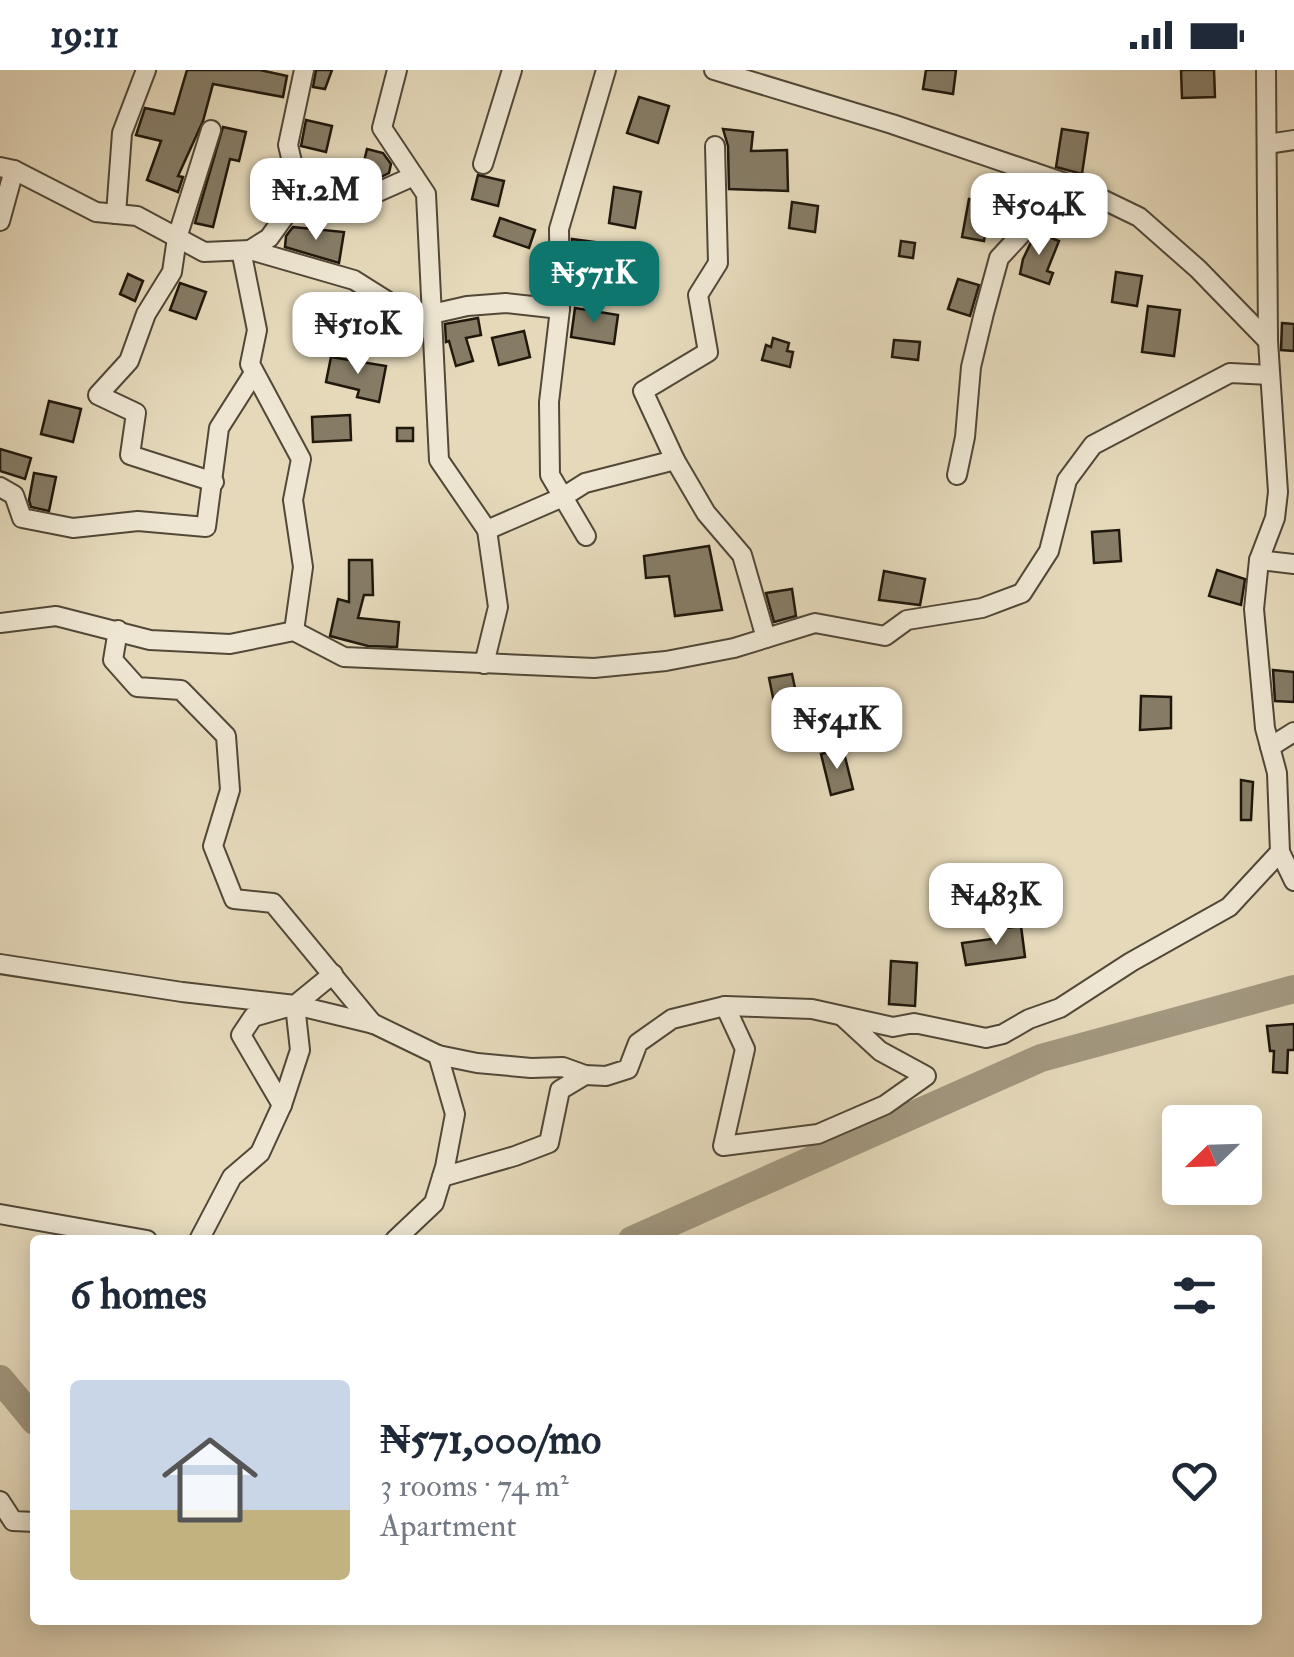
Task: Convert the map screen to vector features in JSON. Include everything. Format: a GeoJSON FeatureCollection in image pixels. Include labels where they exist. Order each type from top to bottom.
{"type":"FeatureCollection","features":[{"type":"Feature","properties":{"kind":"street"},"geometry":{"type":"LineString","coordinates":[[116,214],[122,133],[146,70]]}},
{"type":"Feature","properties":{"kind":"street"},"geometry":{"type":"LineString","coordinates":[[300,195],[288,144],[304,70]]}},
{"type":"Feature","properties":{"kind":"street"},"geometry":{"type":"LineString","coordinates":[[397,70],[382,128],[426,194],[439,460],[487,530],[498,607],[484,664]]}},
{"type":"Feature","properties":{"kind":"street"},"geometry":{"type":"LineString","coordinates":[[483,164],[512,70]]}},
{"type":"Feature","properties":{"kind":"street"},"geometry":{"type":"LineString","coordinates":[[586,536],[550,474],[549,402],[560,310],[559,229],[606,70]]}},
{"type":"Feature","properties":{"kind":"street"},"geometry":{"type":"LineString","coordinates":[[714,70],[892,124],[1077,187],[1138,217],[1198,269],[1268,340]]}},
{"type":"Feature","properties":{"kind":"street"},"geometry":{"type":"LineString","coordinates":[[1266,70],[1268,340],[1278,492],[1276,518],[1259,560],[1255,630],[1277,774],[1280,852],[1294,882]]}},
{"type":"Feature","properties":{"kind":"street"},"geometry":{"type":"LineString","coordinates":[[211,130],[178,238],[172,272],[146,314],[129,361],[98,395],[136,413],[130,455],[214,482]]}},
{"type":"Feature","properties":{"kind":"street"},"geometry":{"type":"LineString","coordinates":[[1268,144],[1294,140]]}},
{"type":"Feature","properties":{"kind":"street"},"geometry":{"type":"LineString","coordinates":[[715,146],[718,263],[698,295],[708,352],[643,391],[674,460],[706,513],[742,555],[766,638]]}},
{"type":"Feature","properties":{"kind":"street"},"geometry":{"type":"LineString","coordinates":[[0,221],[7,169],[96,212],[138,216],[204,252],[250,250],[354,280],[400,309],[432,314],[506,303],[560,310]]}},
{"type":"Feature","properties":{"kind":"street"},"geometry":{"type":"LineString","coordinates":[[957,475],[971,367],[984,313],[999,258],[1024,232],[1032,172]]}},
{"type":"Feature","properties":{"kind":"street"},"geometry":{"type":"LineString","coordinates":[[294,631],[303,567],[293,500],[301,459],[250,364],[256,330],[242,255],[270,238],[300,195],[315,186],[344,206],[414,176]]}},
{"type":"Feature","properties":{"kind":"street"},"geometry":{"type":"LineString","coordinates":[[0,487],[14,495],[22,518],[73,528],[138,521],[206,526],[219,428],[254,373]]}},
{"type":"Feature","properties":{"kind":"street"},"geometry":{"type":"LineString","coordinates":[[0,623],[56,616],[150,640],[230,644],[294,631],[344,656],[594,668],[734,648],[816,623],[885,636],[907,620],[982,608],[1022,592],[1050,551],[1067,480],[1093,445],[1230,373],[1270,376]]}},
{"type":"Feature","properties":{"kind":"street"},"geometry":{"type":"LineString","coordinates":[[487,530],[563,497],[584,483],[674,460]]}},
{"type":"Feature","properties":{"kind":"street"},"geometry":{"type":"LineString","coordinates":[[1259,560],[1294,564]]}},
{"type":"Feature","properties":{"kind":"street"},"geometry":{"type":"LineString","coordinates":[[118,630],[113,660],[137,687],[181,690],[226,736],[230,790],[213,846],[234,899],[273,903],[374,1024]]}},
{"type":"Feature","properties":{"kind":"street"},"geometry":{"type":"LineString","coordinates":[[1270,747],[1294,732]]}},
{"type":"Feature","properties":{"kind":"street"},"geometry":{"type":"LineString","coordinates":[[0,964],[294,1005],[374,1024],[438,1055],[477,1063],[563,1067],[585,1075],[606,1076],[628,1069],[638,1043],[672,1018],[726,1006],[772,1006],[893,1028],[914,1024],[986,1038],[1003,1034],[1060,1008],[1130,962],[1230,907],[1280,852]]}},
{"type":"Feature","properties":{"kind":"street"},"geometry":{"type":"LineString","coordinates":[[282,1106],[241,1035],[253,1018],[294,1005],[333,974]]}},
{"type":"Feature","properties":{"kind":"street"},"geometry":{"type":"LineString","coordinates":[[203,1235],[232,1177],[260,1153],[282,1106],[300,1050],[294,1005]]}},
{"type":"Feature","properties":{"kind":"street"},"geometry":{"type":"LineString","coordinates":[[726,1006],[745,1049],[722,1146],[818,1134],[885,1105],[926,1076],[880,1051],[841,1016]]}},
{"type":"Feature","properties":{"kind":"street"},"geometry":{"type":"LineString","coordinates":[[400,1235],[434,1203],[442,1177],[455,1114],[438,1055]]}},
{"type":"Feature","properties":{"kind":"street"},"geometry":{"type":"LineString","coordinates":[[442,1177],[549,1142],[560,1090],[585,1075]]}},
{"type":"Feature","properties":{"kind":"street"},"geometry":{"type":"LineString","coordinates":[[0,1214],[119,1235]]}},
{"type":"Feature","properties":{"kind":"street"},"geometry":{"type":"LineString","coordinates":[[0,1501],[13,1520],[30,1522]]}},
{"type":"Feature","properties":{"kind":"building"},"geometry":{"type":"Polygon","coordinates":[[[187,70],[260,70],[287,76],[283,97],[213,84],[203,121],[178,176],[183,177],[178,192],[147,180],[161,141],[136,135],[145,108],[174,114],[187,70]]]}},
{"type":"Feature","properties":{"kind":"building"},"geometry":{"type":"Polygon","coordinates":[[[316,70],[332,70],[325,89],[313,87],[316,70]]]}},
{"type":"Feature","properties":{"kind":"building"},"geometry":{"type":"Polygon","coordinates":[[[926,70],[956,70],[953,94],[923,89],[926,70]]]}},
{"type":"Feature","properties":{"kind":"building"},"geometry":{"type":"Polygon","coordinates":[[[1181,70],[1214,70],[1215,97],[1182,98],[1181,70]]]}},
{"type":"Feature","properties":{"kind":"building"},"geometry":{"type":"Polygon","coordinates":[[[639,97],[669,106],[658,143],[627,133],[639,97]]]}},
{"type":"Feature","properties":{"kind":"building"},"geometry":{"type":"Polygon","coordinates":[[[306,120],[332,126],[326,152],[301,146],[306,120]]]}},
{"type":"Feature","properties":{"kind":"building"},"geometry":{"type":"Polygon","coordinates":[[[223,127],[246,132],[239,161],[230,159],[213,227],[195,223],[223,127]]]}},
{"type":"Feature","properties":{"kind":"building"},"geometry":{"type":"Polygon","coordinates":[[[723,129],[753,132],[751,151],[787,150],[788,191],[729,189],[728,146],[723,129]]]}},
{"type":"Feature","properties":{"kind":"building"},"geometry":{"type":"Polygon","coordinates":[[[1062,129],[1088,133],[1082,174],[1056,167],[1062,129]]]}},
{"type":"Feature","properties":{"kind":"building"},"geometry":{"type":"Polygon","coordinates":[[[367,149],[383,153],[391,164],[389,173],[379,178],[361,174],[367,149]]]}},
{"type":"Feature","properties":{"kind":"building"},"geometry":{"type":"Polygon","coordinates":[[[478,175],[504,181],[498,206],[472,199],[478,175]]]}},
{"type":"Feature","properties":{"kind":"building"},"geometry":{"type":"Polygon","coordinates":[[[614,187],[641,192],[635,228],[609,223],[614,187]]]}},
{"type":"Feature","properties":{"kind":"building"},"geometry":{"type":"Polygon","coordinates":[[[969,199],[991,203],[984,241],[962,237],[969,199]]]}},
{"type":"Feature","properties":{"kind":"building"},"geometry":{"type":"Polygon","coordinates":[[[792,202],[818,206],[815,232],[789,228],[792,202]]]}},
{"type":"Feature","properties":{"kind":"building"},"geometry":{"type":"Polygon","coordinates":[[[500,218],[535,230],[529,248],[494,236],[500,218]]]}},
{"type":"Feature","properties":{"kind":"building"},"geometry":{"type":"Polygon","coordinates":[[[293,227],[344,232],[339,263],[285,247],[286,236],[293,227]]]}},
{"type":"Feature","properties":{"kind":"building"},"geometry":{"type":"Polygon","coordinates":[[[1036,232],[1059,241],[1047,271],[1053,273],[1049,284],[1020,274],[1036,232]]]}},
{"type":"Feature","properties":{"kind":"building"},"geometry":{"type":"Polygon","coordinates":[[[572,239],[595,242],[593,258],[572,256],[572,239]]]}},
{"type":"Feature","properties":{"kind":"building"},"geometry":{"type":"Polygon","coordinates":[[[901,241],[915,243],[913,258],[899,256],[901,241]]]}},
{"type":"Feature","properties":{"kind":"building"},"geometry":{"type":"Polygon","coordinates":[[[1116,272],[1142,276],[1137,306],[1112,302],[1116,272]]]}},
{"type":"Feature","properties":{"kind":"building"},"geometry":{"type":"Polygon","coordinates":[[[128,274],[143,281],[135,301],[120,294],[128,274]]]}},
{"type":"Feature","properties":{"kind":"building"},"geometry":{"type":"Polygon","coordinates":[[[958,279],[979,285],[970,316],[948,309],[958,279]]]}},
{"type":"Feature","properties":{"kind":"building"},"geometry":{"type":"Polygon","coordinates":[[[180,283],[206,292],[196,319],[170,310],[180,283]]]}},
{"type":"Feature","properties":{"kind":"building"},"geometry":{"type":"Polygon","coordinates":[[[1148,306],[1180,310],[1174,356],[1142,352],[1148,306]]]}},
{"type":"Feature","properties":{"kind":"building"},"geometry":{"type":"Polygon","coordinates":[[[575,308],[618,315],[614,344],[571,337],[575,308]]]}},
{"type":"Feature","properties":{"kind":"building"},"geometry":{"type":"Polygon","coordinates":[[[478,318],[481,335],[466,338],[473,361],[456,366],[449,341],[446,342],[445,324],[478,318]]]}},
{"type":"Feature","properties":{"kind":"building"},"geometry":{"type":"Polygon","coordinates":[[[1282,323],[1294,324],[1294,351],[1281,350],[1282,323]]]}},
{"type":"Feature","properties":{"kind":"building"},"geometry":{"type":"Polygon","coordinates":[[[524,331],[530,357],[499,365],[492,338],[524,331]]]}},
{"type":"Feature","properties":{"kind":"building"},"geometry":{"type":"Polygon","coordinates":[[[773,338],[789,343],[787,351],[793,352],[790,367],[762,360],[766,345],[771,347],[773,338]]]}},
{"type":"Feature","properties":{"kind":"building"},"geometry":{"type":"Polygon","coordinates":[[[894,340],[920,342],[918,360],[892,357],[894,340]]]}},
{"type":"Feature","properties":{"kind":"building"},"geometry":{"type":"Polygon","coordinates":[[[331,357],[386,366],[379,402],[357,397],[359,390],[326,382],[331,357]]]}},
{"type":"Feature","properties":{"kind":"building"},"geometry":{"type":"Polygon","coordinates":[[[49,401],[81,409],[73,442],[41,434],[49,401]]]}},
{"type":"Feature","properties":{"kind":"building"},"geometry":{"type":"Polygon","coordinates":[[[350,415],[351,440],[313,442],[312,417],[350,415]]]}},
{"type":"Feature","properties":{"kind":"building"},"geometry":{"type":"Polygon","coordinates":[[[397,428],[413,428],[413,441],[397,441],[397,428]]]}},
{"type":"Feature","properties":{"kind":"building"},"geometry":{"type":"Polygon","coordinates":[[[0,449],[31,458],[25,479],[0,471],[0,449]]]}},
{"type":"Feature","properties":{"kind":"building"},"geometry":{"type":"Polygon","coordinates":[[[34,473],[56,477],[49,511],[31,507],[34,473]]]}},
{"type":"Feature","properties":{"kind":"building"},"geometry":{"type":"Polygon","coordinates":[[[1119,530],[1121,561],[1094,563],[1092,532],[1119,530]]]}},
{"type":"Feature","properties":{"kind":"building"},"geometry":{"type":"Polygon","coordinates":[[[709,546],[722,610],[675,616],[669,576],[646,578],[644,556],[709,546]]]}},
{"type":"Feature","properties":{"kind":"building"},"geometry":{"type":"Polygon","coordinates":[[[349,560],[372,560],[373,595],[364,595],[358,618],[399,622],[397,647],[368,646],[330,636],[338,599],[349,602],[349,560]]]}},
{"type":"Feature","properties":{"kind":"building"},"geometry":{"type":"Polygon","coordinates":[[[1217,570],[1245,579],[1241,605],[1209,596],[1217,570]]]}},
{"type":"Feature","properties":{"kind":"building"},"geometry":{"type":"Polygon","coordinates":[[[884,571],[925,579],[920,605],[879,600],[884,571]]]}},
{"type":"Feature","properties":{"kind":"building"},"geometry":{"type":"Polygon","coordinates":[[[792,589],[796,616],[774,622],[766,593],[792,589]]]}},
{"type":"Feature","properties":{"kind":"building"},"geometry":{"type":"Polygon","coordinates":[[[1273,670],[1294,672],[1294,702],[1275,701],[1273,670]]]}},
{"type":"Feature","properties":{"kind":"building"},"geometry":{"type":"Polygon","coordinates":[[[792,674],[800,712],[777,717],[769,678],[792,674]]]}},
{"type":"Feature","properties":{"kind":"building"},"geometry":{"type":"Polygon","coordinates":[[[1141,696],[1171,697],[1171,728],[1140,730],[1141,696]]]}},
{"type":"Feature","properties":{"kind":"building"},"geometry":{"type":"Polygon","coordinates":[[[843,749],[853,789],[831,795],[821,754],[843,749]]]}},
{"type":"Feature","properties":{"kind":"building"},"geometry":{"type":"Polygon","coordinates":[[[1241,780],[1253,782],[1251,820],[1241,820],[1241,780]]]}},
{"type":"Feature","properties":{"kind":"building"},"geometry":{"type":"Polygon","coordinates":[[[1021,926],[1025,957],[966,965],[962,943],[999,938],[998,929],[1021,926]]]}},
{"type":"Feature","properties":{"kind":"building"},"geometry":{"type":"Polygon","coordinates":[[[891,961],[917,963],[915,1006],[889,1004],[891,961]]]}},
{"type":"Feature","properties":{"kind":"building"},"geometry":{"type":"Polygon","coordinates":[[[1294,1024],[1294,1050],[1288,1050],[1287,1073],[1273,1072],[1274,1051],[1270,1051],[1267,1026],[1294,1024]]]}},
{"type":"Feature","properties":{"kind":"waterway"},"geometry":{"type":"LineString","coordinates":[[643,1235],[1041,1058],[1294,989]]}},
{"type":"Feature","properties":{"kind":"waterway"},"geometry":{"type":"LineString","coordinates":[[0,1379],[30,1415]]}}]}
